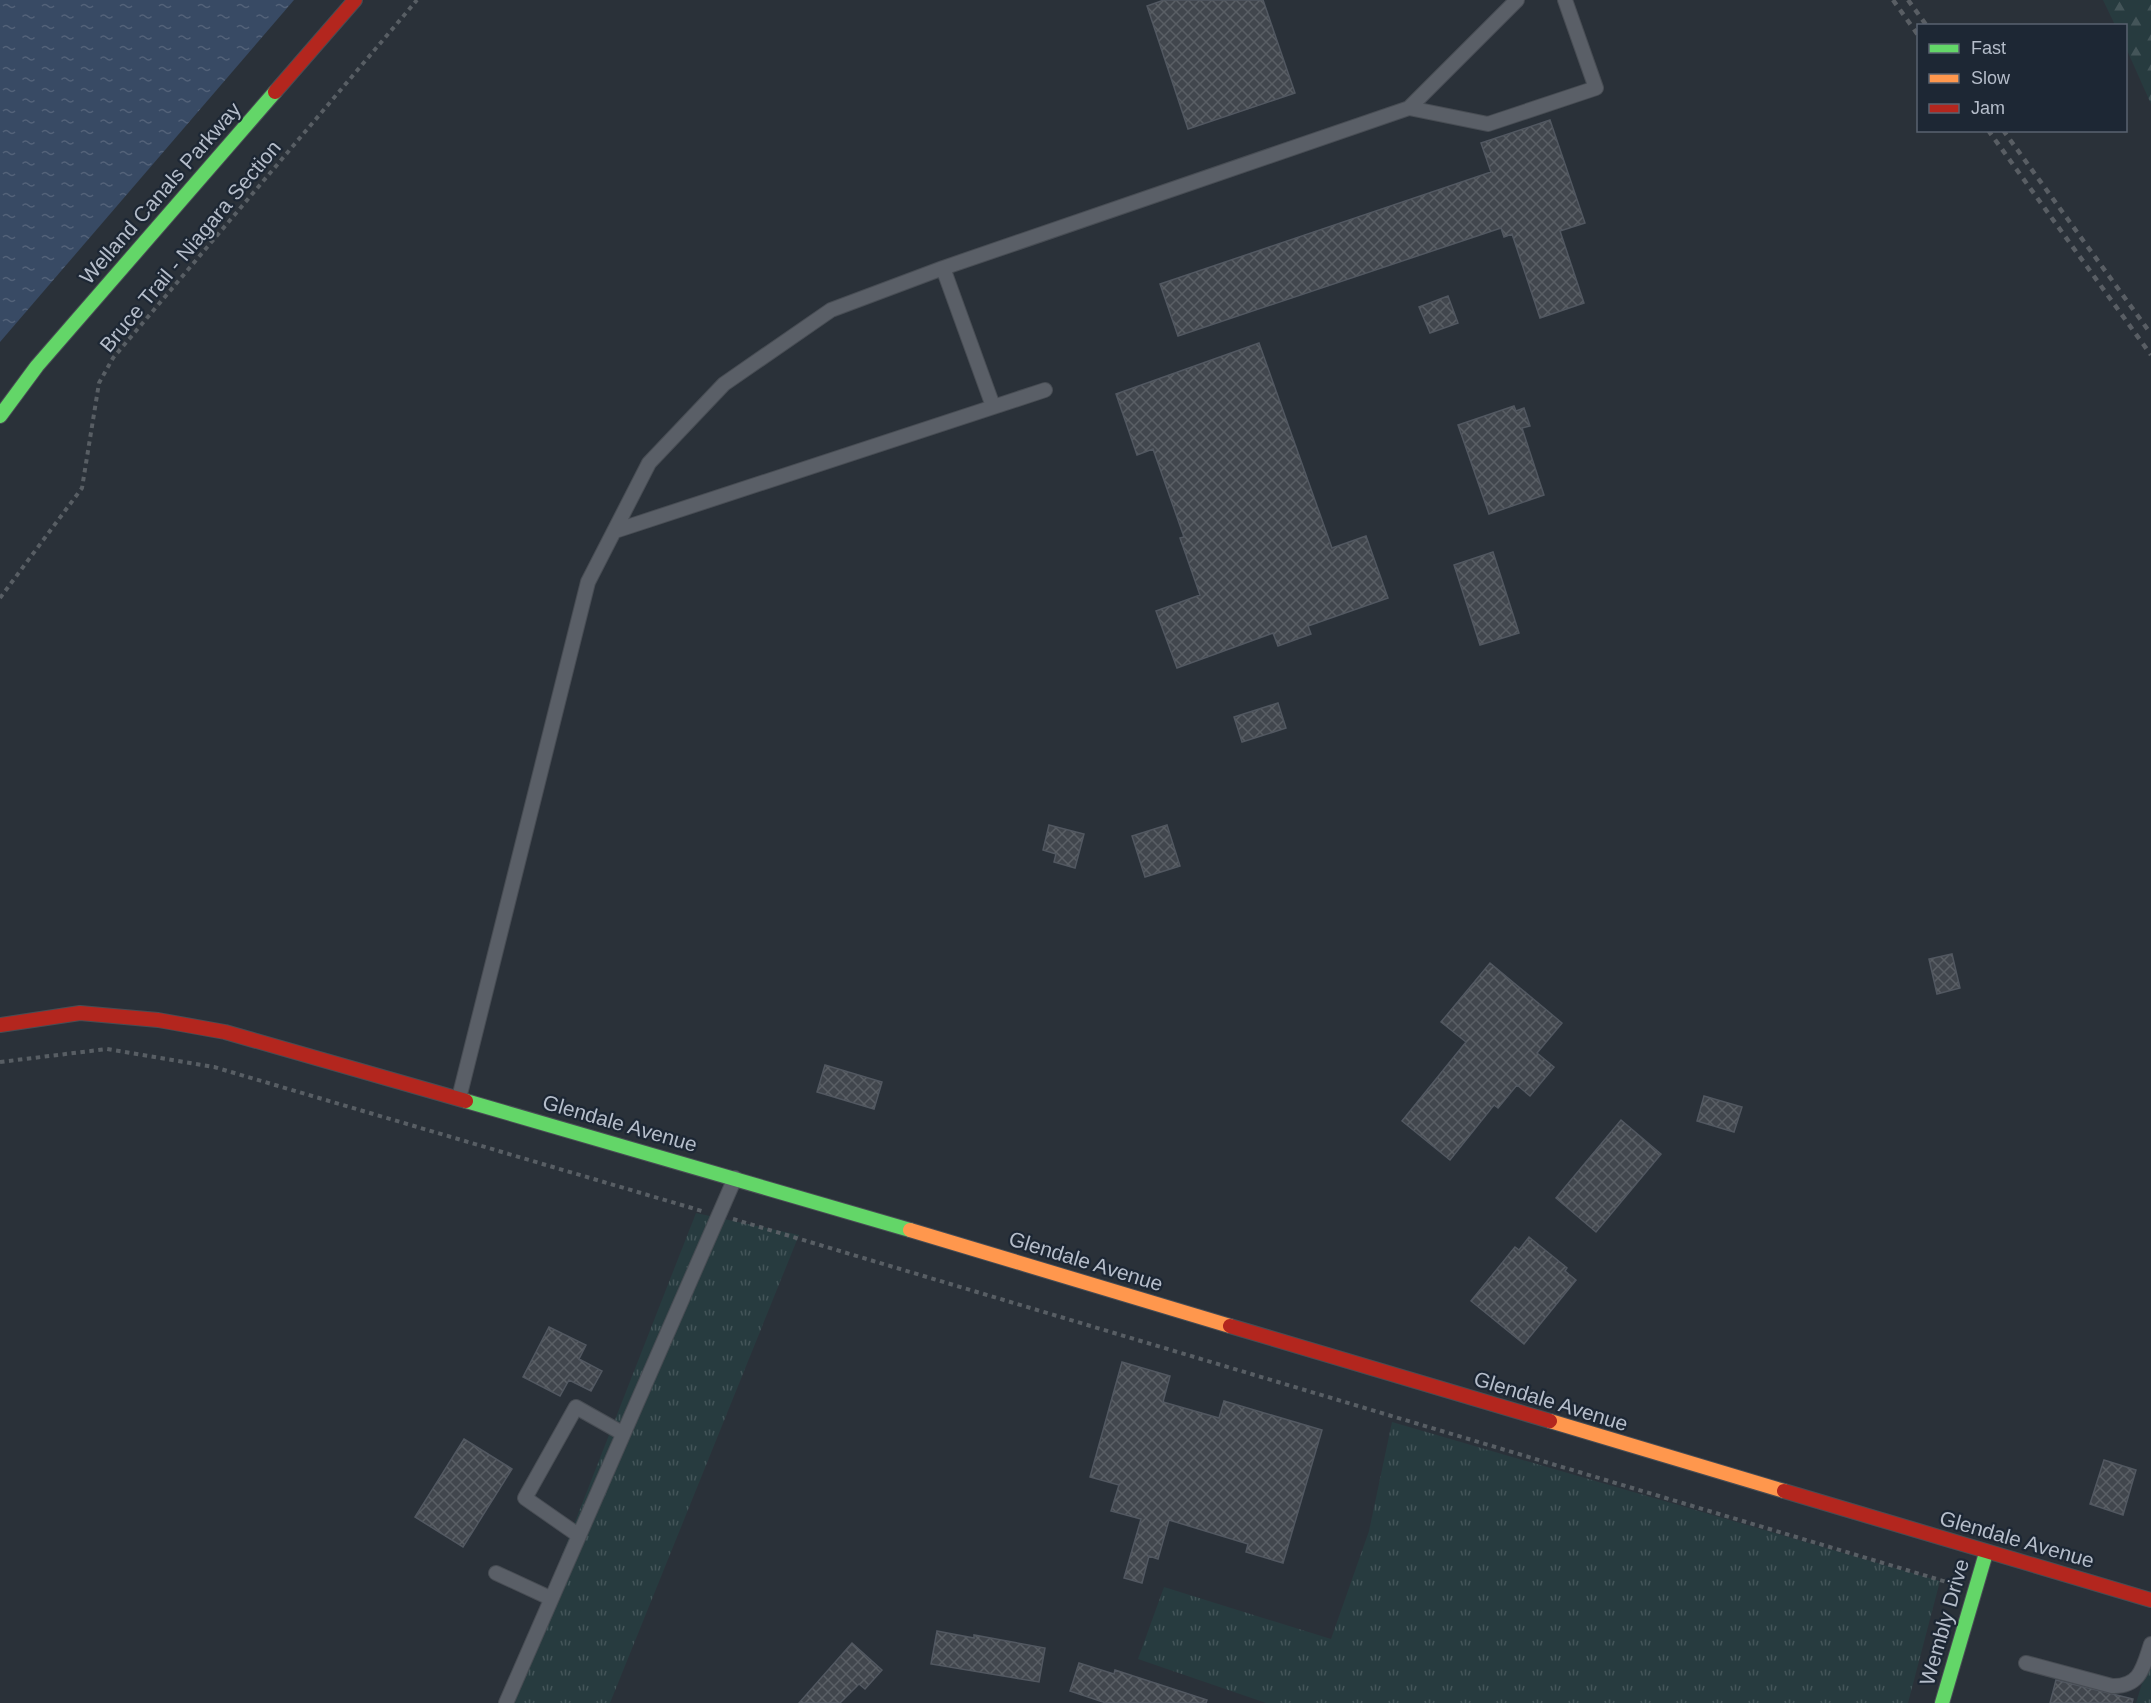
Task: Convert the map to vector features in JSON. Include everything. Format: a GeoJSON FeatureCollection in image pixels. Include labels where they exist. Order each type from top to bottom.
{"type":"FeatureCollection","features":[{"type":"Feature","properties":{"kind":"main road","name":"Welland Canals Parkway"},"geometry":{"type":"LineString","coordinates":[[0,416],[37,366],[355,0]]}},
{"type":"Feature","properties":{"kind":"main road","name":"Glendale Avenue"},"geometry":{"type":"LineString","coordinates":[[0,1025],[45,1016],[90,1013],[138,1017],[225,1032],[735,1178],[1986,1553],[2151,1600]]}},
{"type":"Feature","properties":{"kind":"main road","name":"Wembly Drive"},"geometry":{"type":"LineString","coordinates":[[1942,1703],[1986,1553]]}},
{"type":"Feature","properties":{"kind":"lane"},"geometry":{"type":"LineString","coordinates":[[459,1098],[588,582],[649,463],[724,384],[831,310],[943,268],[1409,108],[1517,0]]}},
{"type":"Feature","properties":{"kind":"lane"},"geometry":{"type":"LineString","coordinates":[[1409,108],[1488,124],[1596,88],[1565,0]]}},
{"type":"Feature","properties":{"kind":"lane"},"geometry":{"type":"LineString","coordinates":[[943,268],[993,406]]}},
{"type":"Feature","properties":{"kind":"lane"},"geometry":{"type":"LineString","coordinates":[[615,531],[1045,390]]}},
{"type":"Feature","properties":{"kind":"lane"},"geometry":{"type":"LineString","coordinates":[[506,1703],[735,1178]]}},
{"type":"Feature","properties":{"kind":"lane"},"geometry":{"type":"LineString","coordinates":[[578,1535],[525,1498],[576,1407],[622,1433]]}},
{"type":"Feature","properties":{"kind":"lane"},"geometry":{"type":"LineString","coordinates":[[496,1573],[550,1598]]}},
{"type":"Feature","properties":{"kind":"lane"},"geometry":{"type":"LineString","coordinates":[[2026,1663],[2112,1686],[2123,1686],[2134,1682],[2141,1675],[2151,1644]]}},
{"type":"Feature","properties":{"kind":"path","name":"Bruce Trail - Niagara Section"},"geometry":{"type":"LineString","coordinates":[[0,598],[82,488],[99,383],[113,358],[417,0]]}},
{"type":"Feature","properties":{"kind":"path"},"geometry":{"type":"LineString","coordinates":[[0,1062],[107,1049],[214,1067],[718,1215],[1975,1591]]}},
{"type":"Feature","properties":{"kind":"green space"},"geometry":{"type":"Polygon","coordinates":[[[2103,0],[2151,0],[2151,104],[2127,50],[2127,24],[2115,24],[2103,0]]]}},
{"type":"Feature","properties":{"kind":"green space"},"geometry":{"type":"Polygon","coordinates":[[[696,1213],[799,1235],[610,1703],[504,1703],[696,1213]]]}},
{"type":"Feature","properties":{"kind":"green space"},"geometry":{"type":"Polygon","coordinates":[[[1392,1422],[1940,1581],[1908,1703],[1266,1703],[1138,1659],[1164,1587],[1331,1639],[1369,1531],[1392,1422]]]}},
{"type":"Feature","properties":{"kind":"green space"},"geometry":{"type":"Polygon","coordinates":[[[2151,1654],[2151,1703],[2136,1703],[2151,1654]]]}},
{"type":"Feature","properties":{"kind":"water"},"geometry":{"type":"Polygon","coordinates":[[[0,0],[294,0],[0,342],[0,0]]]}},
{"type":"Feature","properties":{"kind":"building"},"geometry":{"type":"Polygon","coordinates":[[[1164,0],[1263,0],[1295,93],[1188,129],[1147,6],[1164,0]]]}},
{"type":"Feature","properties":{"kind":"building"},"geometry":{"type":"Polygon","coordinates":[[[1550,120],[1585,223],[1560,231],[1584,303],[1540,318],[1512,234],[1504,237],[1501,228],[1178,336],[1160,284],[1491,172],[1481,143],[1550,120]]]}},
{"type":"Feature","properties":{"kind":"building"},"geometry":{"type":"Polygon","coordinates":[[[1448,296],[1458,323],[1430,333],[1419,307],[1448,296]]]}},
{"type":"Feature","properties":{"kind":"building"},"geometry":{"type":"Polygon","coordinates":[[[1259,343],[1332,548],[1366,536],[1388,598],[1308,626],[1311,634],[1278,646],[1273,633],[1177,668],[1156,611],[1200,595],[1180,538],[1184,537],[1153,449],[1137,455],[1116,394],[1259,343]]]}},
{"type":"Feature","properties":{"kind":"building"},"geometry":{"type":"Polygon","coordinates":[[[1514,406],[1516,411],[1524,408],[1530,426],[1522,428],[1544,495],[1489,514],[1458,425],[1514,406]]]}},
{"type":"Feature","properties":{"kind":"building"},"geometry":{"type":"Polygon","coordinates":[[[1493,552],[1519,633],[1480,645],[1454,565],[1493,552]]]}},
{"type":"Feature","properties":{"kind":"building"},"geometry":{"type":"Polygon","coordinates":[[[1278,703],[1286,728],[1242,742],[1234,717],[1278,703]]]}},
{"type":"Feature","properties":{"kind":"building"},"geometry":{"type":"Polygon","coordinates":[[[1049,825],[1084,834],[1075,868],[1054,862],[1056,854],[1043,850],[1049,825]]]}},
{"type":"Feature","properties":{"kind":"building"},"geometry":{"type":"Polygon","coordinates":[[[1167,825],[1180,866],[1145,877],[1132,836],[1167,825]]]}},
{"type":"Feature","properties":{"kind":"building"},"geometry":{"type":"Polygon","coordinates":[[[1952,954],[1960,988],[1937,994],[1929,959],[1952,954]]]}},
{"type":"Feature","properties":{"kind":"building"},"geometry":{"type":"Polygon","coordinates":[[[1490,963],[1562,1023],[1537,1053],[1554,1067],[1530,1096],[1517,1085],[1498,1108],[1494,1105],[1450,1160],[1402,1121],[1466,1042],[1441,1022],[1490,963]]]}},
{"type":"Feature","properties":{"kind":"building"},"geometry":{"type":"Polygon","coordinates":[[[825,1065],[882,1082],[874,1109],[817,1092],[825,1065]]]}},
{"type":"Feature","properties":{"kind":"building"},"geometry":{"type":"Polygon","coordinates":[[[1704,1096],[1742,1107],[1734,1132],[1697,1121],[1704,1096]]]}},
{"type":"Feature","properties":{"kind":"building"},"geometry":{"type":"Polygon","coordinates":[[[1621,1120],[1661,1154],[1596,1232],[1556,1198],[1621,1120]]]}},
{"type":"Feature","properties":{"kind":"building"},"geometry":{"type":"Polygon","coordinates":[[[1529,1237],[1567,1268],[1565,1271],[1576,1280],[1524,1344],[1471,1301],[1515,1247],[1519,1250],[1529,1237]]]}},
{"type":"Feature","properties":{"kind":"building"},"geometry":{"type":"Polygon","coordinates":[[[549,1327],[586,1345],[579,1359],[602,1371],[591,1391],[569,1380],[560,1396],[523,1377],[549,1327]]]}},
{"type":"Feature","properties":{"kind":"building"},"geometry":{"type":"Polygon","coordinates":[[[1122,1362],[1170,1376],[1163,1402],[1219,1418],[1224,1401],[1322,1430],[1283,1563],[1246,1552],[1248,1544],[1169,1520],[1158,1559],[1149,1556],[1142,1583],[1124,1578],[1141,1519],[1111,1511],[1119,1485],[1090,1477],[1122,1362]]]}},
{"type":"Feature","properties":{"kind":"building"},"geometry":{"type":"Polygon","coordinates":[[[464,1439],[512,1469],[463,1547],[415,1517],[464,1439]]]}},
{"type":"Feature","properties":{"kind":"building"},"geometry":{"type":"Polygon","coordinates":[[[2104,1460],[2136,1470],[2123,1515],[2090,1504],[2104,1460]]]}},
{"type":"Feature","properties":{"kind":"building"},"geometry":{"type":"Polygon","coordinates":[[[937,1631],[974,1638],[974,1635],[1045,1648],[1039,1682],[931,1664],[937,1631]]]}},
{"type":"Feature","properties":{"kind":"building"},"geometry":{"type":"Polygon","coordinates":[[[852,1643],[882,1670],[865,1689],[859,1684],[840,1703],[799,1703],[852,1643]]]}},
{"type":"Feature","properties":{"kind":"building"},"geometry":{"type":"Polygon","coordinates":[[[1079,1663],[1114,1674],[1115,1670],[1207,1700],[1206,1703],[1106,1703],[1070,1691],[1079,1663]]]}},
{"type":"Feature","properties":{"kind":"building"},"geometry":{"type":"Polygon","coordinates":[[[2056,1680],[2133,1699],[2132,1703],[2050,1703],[2056,1680]]]}},
{"type":"Feature","properties":{"kind":"railway"},"geometry":{"type":"LineString","coordinates":[[1893,0],[1917,34]]}},
{"type":"Feature","properties":{"kind":"railway"},"geometry":{"type":"LineString","coordinates":[[1908,0],[1926,24]]}},
{"type":"Feature","properties":{"kind":"railway"},"geometry":{"type":"LineString","coordinates":[[1989,132],[2151,355]]}},
{"type":"Feature","properties":{"kind":"railway"},"geometry":{"type":"LineString","coordinates":[[2004,132],[2151,334]]}},
{"type":"Feature","properties":{"kind":"traffic: fast"},"geometry":{"type":"LineString","coordinates":[[0,416],[37,366],[275,92]]}},
{"type":"Feature","properties":{"kind":"traffic: fast"},"geometry":{"type":"LineString","coordinates":[[466,1101],[910,1230]]}},
{"type":"Feature","properties":{"kind":"traffic: fast"},"geometry":{"type":"LineString","coordinates":[[1942,1703],[1986,1553]]}},
{"type":"Feature","properties":{"kind":"traffic: slow"},"geometry":{"type":"LineString","coordinates":[[910,1230],[1230,1326]]}},
{"type":"Feature","properties":{"kind":"traffic: slow"},"geometry":{"type":"LineString","coordinates":[[1550,1421],[1784,1491]]}},
{"type":"Feature","properties":{"kind":"traffic: jam"},"geometry":{"type":"LineString","coordinates":[[275,92],[355,0]]}},
{"type":"Feature","properties":{"kind":"traffic: jam"},"geometry":{"type":"LineString","coordinates":[[0,1025],[80,1013],[158,1020],[225,1032],[466,1101]]}},
{"type":"Feature","properties":{"kind":"traffic: jam"},"geometry":{"type":"LineString","coordinates":[[1230,1326],[1550,1421]]}},
{"type":"Feature","properties":{"kind":"traffic: jam"},"geometry":{"type":"LineString","coordinates":[[1784,1491],[2151,1600]]}}]}
